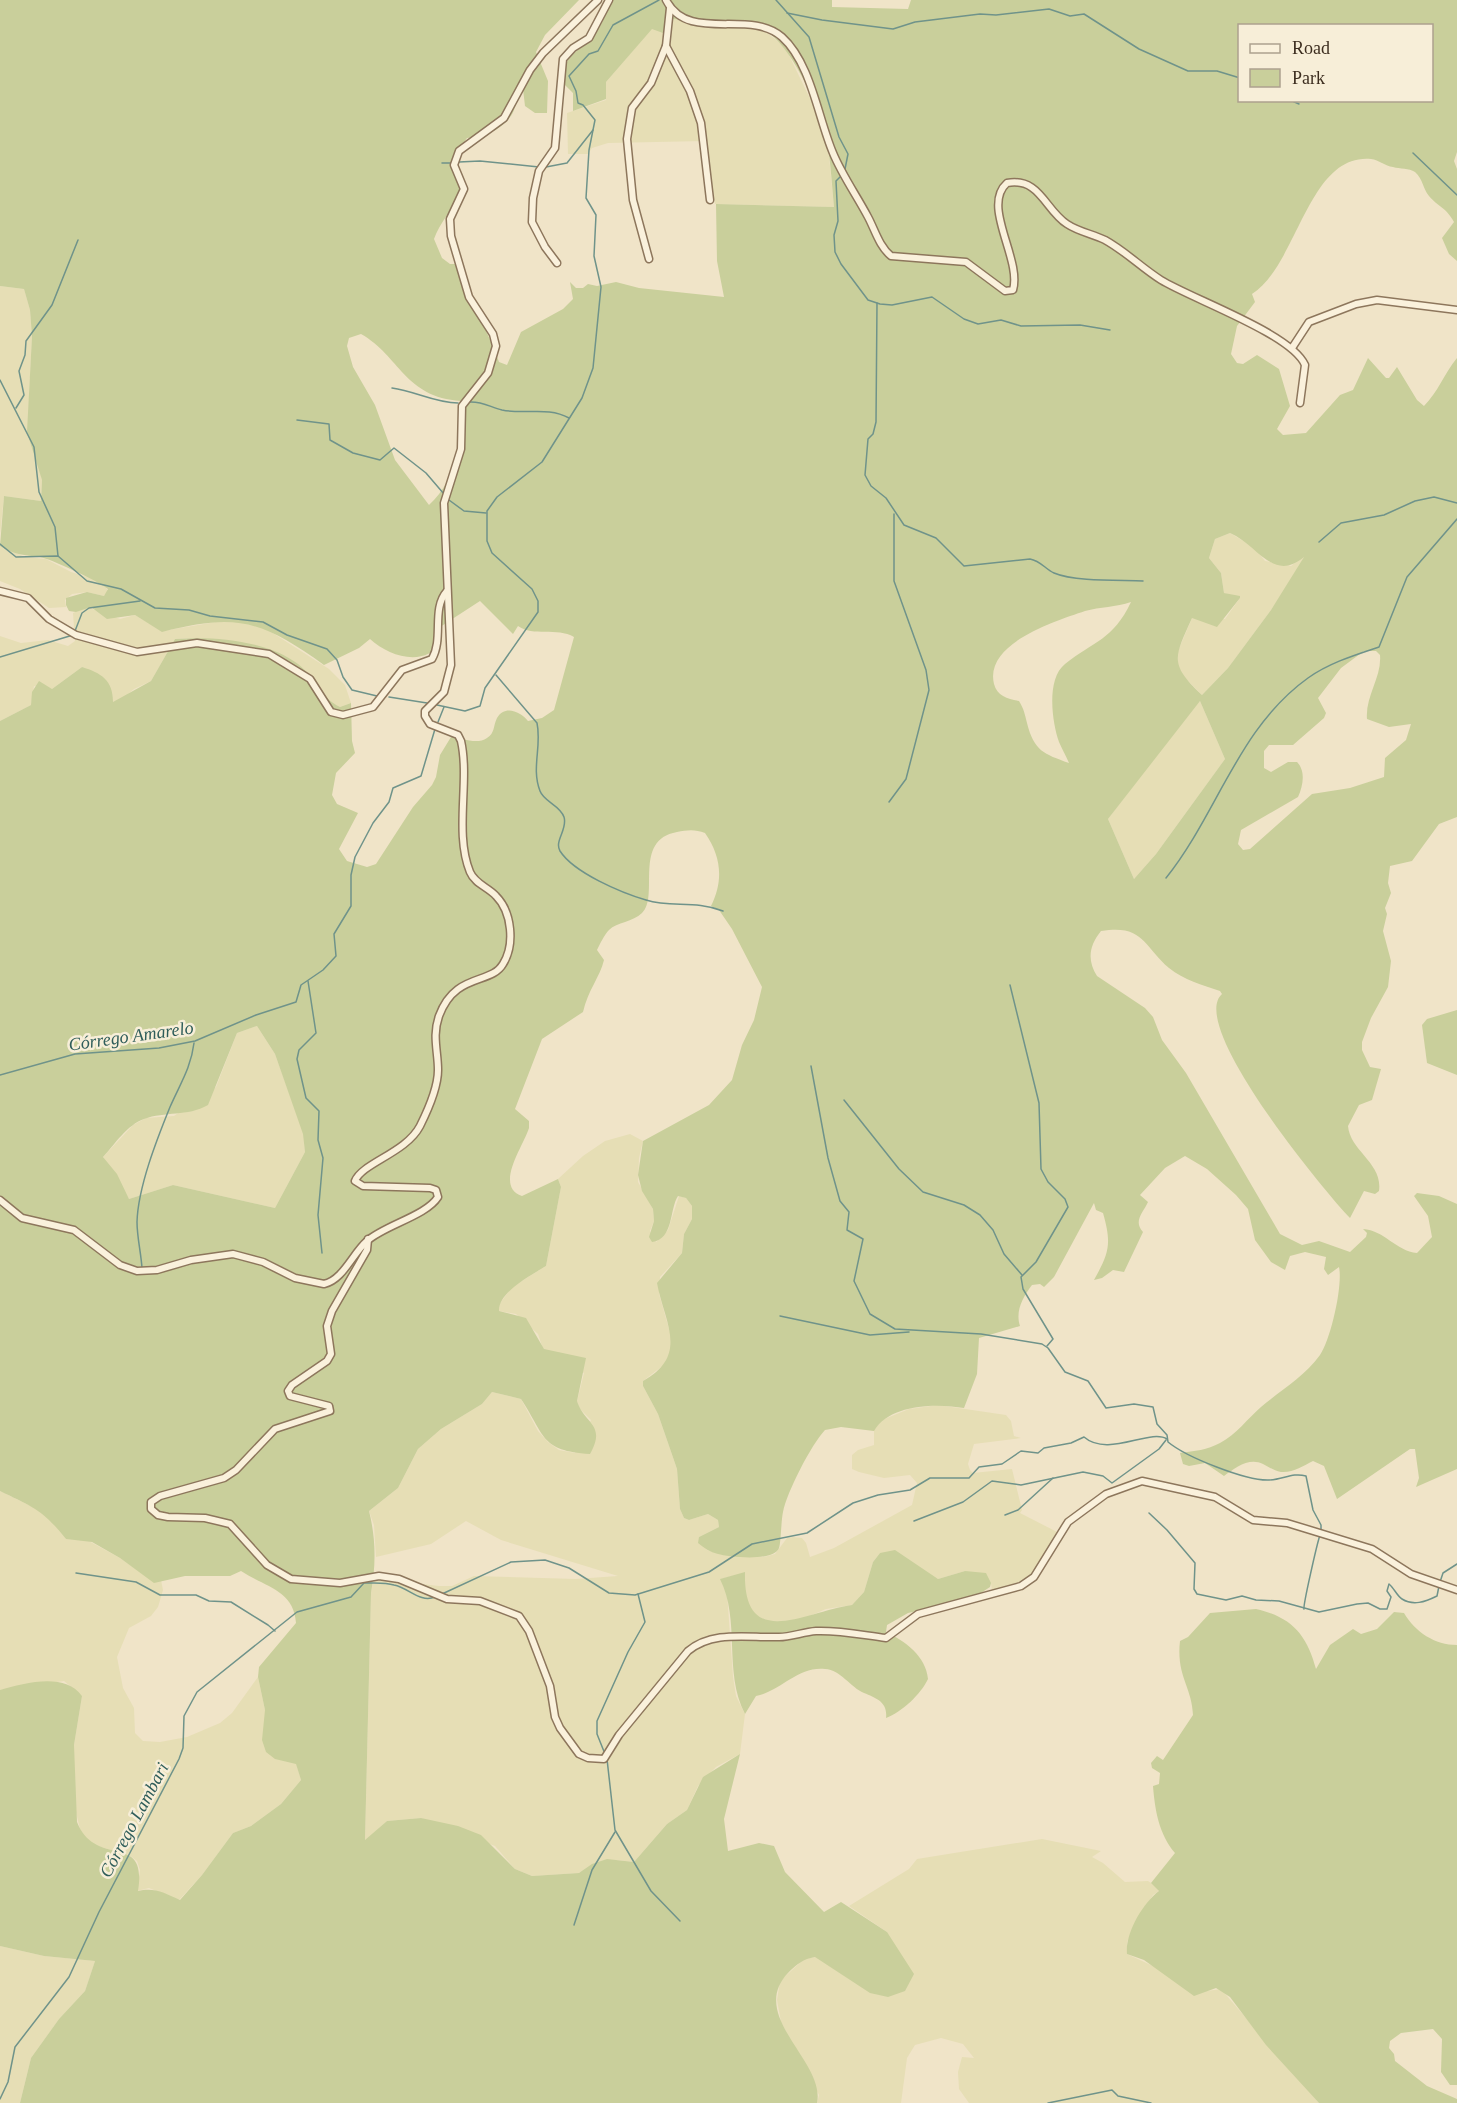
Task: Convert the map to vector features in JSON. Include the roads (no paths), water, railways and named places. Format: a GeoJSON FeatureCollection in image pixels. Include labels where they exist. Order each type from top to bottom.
{"type":"FeatureCollection","features":[{"type":"Feature","properties":{"kind":"street"},"geometry":{"type":"LineString","coordinates":[[0,1200],[22,1218],[74,1230],[120,1265],[137,1271],[157,1270],[191,1260],[233,1254],[263,1262],[294,1278],[328,1283],[368,1239],[390,1225],[427,1207],[438,1197],[436,1190],[430,1188],[363,1186],[355,1180],[368,1166],[400,1147],[419,1128],[438,1076],[434,1043],[442,1008],[451,994],[461,986],[500,969],[504,963],[509,941],[508,917],[503,904],[495,894],[476,881],[465,855],[461,741],[458,735],[430,724],[425,716],[425,711],[444,692],[451,665],[444,503],[461,449],[461,413],[465,398],[492,364],[496,346],[493,334],[470,297],[451,236],[450,219],[464,189],[455,170],[454,161],[459,152],[504,118],[530,70],[543,53],[598,0]]}},
{"type":"Feature","properties":{"kind":"street"},"geometry":{"type":"LineString","coordinates":[[557,263],[549,255],[532,222],[533,198],[539,171],[555,148],[563,59],[573,48],[589,38],[609,0]]}},
{"type":"Feature","properties":{"kind":"street"},"geometry":{"type":"LineString","coordinates":[[649,259],[633,200],[627,139],[632,108],[651,83],[666,46],[670,8],[666,0]]}},
{"type":"Feature","properties":{"kind":"street"},"geometry":{"type":"LineString","coordinates":[[670,8],[689,19],[708,24],[757,24],[771,28],[783,38],[795,52],[817,102],[835,159],[880,244],[891,256],[966,262],[1005,291],[1013,290],[1014,274],[998,211],[998,198],[1001,189],[1007,183],[1025,184],[1041,194],[1065,223],[1103,239],[1160,280],[1216,305],[1292,348],[1305,366],[1300,403]]}},
{"type":"Feature","properties":{"kind":"street"},"geometry":{"type":"LineString","coordinates":[[666,46],[690,91],[701,123],[710,200]]}},
{"type":"Feature","properties":{"kind":"street"},"geometry":{"type":"LineString","coordinates":[[1292,348],[1309,322],[1356,304],[1377,300],[1457,310]]}},
{"type":"Feature","properties":{"kind":"street"},"geometry":{"type":"LineString","coordinates":[[0,591],[28,598],[49,618],[76,635],[137,652],[197,643],[269,654],[305,675],[331,712],[343,715],[373,707],[402,670],[432,659],[439,639],[440,599],[447,591]]}},
{"type":"Feature","properties":{"kind":"street"},"geometry":{"type":"LineString","coordinates":[[368,1239],[367,1250],[332,1311],[327,1326],[331,1354],[327,1361],[292,1385],[288,1391],[291,1396],[329,1406],[330,1411],[275,1429],[230,1474],[210,1484],[160,1496],[151,1502],[152,1509],[158,1515],[168,1517],[205,1518],[230,1524],[267,1565],[291,1579],[340,1583],[379,1576],[399,1579],[447,1599],[480,1601],[519,1616],[529,1631],[550,1686],[555,1717],[560,1728],[572,1747],[588,1758],[604,1759],[608,1755],[619,1735],[688,1651],[697,1644],[711,1638],[780,1637],[816,1631],[854,1632],[886,1638],[918,1614],[1021,1586],[1034,1577],[1068,1522],[1106,1494],[1142,1481],[1215,1497],[1253,1521],[1287,1523],[1372,1549],[1411,1574],[1457,1590]]}},
{"type":"Feature","properties":{"kind":"waterway","name":"Córrego Amarelo"},"geometry":{"type":"LineString","coordinates":[[437,705],[465,711],[480,706],[485,688],[538,612],[538,601],[532,589],[492,553],[487,541],[487,511],[497,497],[542,462],[582,398],[593,368],[601,287],[594,256],[596,215],[586,198],[589,150],[595,120],[583,105],[578,103],[576,91],[569,76],[589,54],[598,51],[613,25],[659,0]]}},
{"type":"Feature","properties":{"kind":"waterway"},"geometry":{"type":"LineString","coordinates":[[776,0],[809,37],[839,137],[848,154],[845,169]]}},
{"type":"Feature","properties":{"kind":"waterway"},"geometry":{"type":"LineString","coordinates":[[787,13],[893,29],[915,22],[1049,9],[1070,16],[1084,14],[1139,49],[1188,71],[1217,71],[1238,77]]}},
{"type":"Feature","properties":{"kind":"waterway"},"geometry":{"type":"LineString","coordinates":[[1294,102],[1299,104]]}},
{"type":"Feature","properties":{"kind":"waterway"},"geometry":{"type":"LineString","coordinates":[[546,167],[567,163],[593,130]]}},
{"type":"Feature","properties":{"kind":"waterway"},"geometry":{"type":"LineString","coordinates":[[1413,153],[1457,195]]}},
{"type":"Feature","properties":{"kind":"waterway"},"geometry":{"type":"LineString","coordinates":[[459,162],[480,161],[539,167]]}},
{"type":"Feature","properties":{"kind":"waterway"},"geometry":{"type":"LineString","coordinates":[[442,163],[451,163]]}},
{"type":"Feature","properties":{"kind":"waterway"},"geometry":{"type":"LineString","coordinates":[[840,177],[836,181],[838,221],[834,235],[835,252],[841,264],[868,300],[892,305],[932,297],[964,319],[978,324],[1001,320],[1021,326],[1080,325],[1110,330]]}},
{"type":"Feature","properties":{"kind":"waterway"},"geometry":{"type":"LineString","coordinates":[[16,408],[24,395],[19,371],[25,355],[26,341],[52,305],[78,240]]}},
{"type":"Feature","properties":{"kind":"waterway"},"geometry":{"type":"LineString","coordinates":[[877,303],[876,422],[873,434],[868,439],[865,475],[871,486],[886,498],[904,525],[936,538],[964,566],[1030,559],[1063,576],[1143,581]]}},
{"type":"Feature","properties":{"kind":"waterway"},"geometry":{"type":"LineString","coordinates":[[0,380],[34,447],[39,492],[55,527],[58,556]]}},
{"type":"Feature","properties":{"kind":"waterway"},"geometry":{"type":"LineString","coordinates":[[392,388],[441,401],[458,403]]}},
{"type":"Feature","properties":{"kind":"waterway"},"geometry":{"type":"LineString","coordinates":[[469,402],[482,403],[502,410],[553,412],[569,418]]}},
{"type":"Feature","properties":{"kind":"waterway"},"geometry":{"type":"LineString","coordinates":[[297,420],[329,424],[330,440],[353,453],[380,460],[394,448],[426,473],[444,494]]}},
{"type":"Feature","properties":{"kind":"waterway"},"geometry":{"type":"LineString","coordinates":[[1319,542],[1341,523],[1384,515],[1415,501],[1434,497],[1457,503]]}},
{"type":"Feature","properties":{"kind":"waterway"},"geometry":{"type":"LineString","coordinates":[[449,500],[464,511],[486,513]]}},
{"type":"Feature","properties":{"kind":"waterway"},"geometry":{"type":"LineString","coordinates":[[889,802],[906,779],[929,690],[926,670],[894,581],[894,514]]}},
{"type":"Feature","properties":{"kind":"waterway"},"geometry":{"type":"LineString","coordinates":[[1166,878],[1184,853],[1230,772],[1264,721],[1284,698],[1308,678],[1342,660],[1379,647],[1407,577],[1457,519]]}},
{"type":"Feature","properties":{"kind":"waterway"},"geometry":{"type":"LineString","coordinates":[[0,544],[16,557],[58,556],[87,581],[121,589],[155,608],[189,610],[210,616],[263,622],[287,635],[327,649],[337,660],[343,677],[352,690],[377,696]]}},
{"type":"Feature","properties":{"kind":"waterway"},"geometry":{"type":"LineString","coordinates":[[75,631],[82,613],[89,608],[140,601]]}},
{"type":"Feature","properties":{"kind":"waterway"},"geometry":{"type":"LineString","coordinates":[[0,657],[73,635]]}},
{"type":"Feature","properties":{"kind":"waterway"},"geometry":{"type":"LineString","coordinates":[[496,675],[537,723],[537,782],[542,795],[559,809],[564,817],[559,847],[567,859],[599,881],[636,897],[665,904],[702,906],[723,911]]}},
{"type":"Feature","properties":{"kind":"waterway"},"geometry":{"type":"LineString","coordinates":[[389,697],[427,703]]}},
{"type":"Feature","properties":{"kind":"waterway","name":"Córrego Amarelo"},"geometry":{"type":"LineString","coordinates":[[438,722],[444,707]]}},
{"type":"Feature","properties":{"kind":"waterway","name":"Córrego Amarelo"},"geometry":{"type":"LineString","coordinates":[[0,1075],[75,1054],[159,1048],[195,1041],[256,1015],[296,1002],[301,985],[323,970],[336,956],[334,934],[351,906],[351,875],[355,857],[373,823],[389,802],[393,788],[421,776],[435,729]]}},
{"type":"Feature","properties":{"kind":"waterway"},"geometry":{"type":"LineString","coordinates":[[308,981],[316,1033],[299,1050],[297,1059],[306,1098],[319,1111],[318,1140],[323,1158],[318,1215],[322,1253]]}},
{"type":"Feature","properties":{"kind":"waterway"},"geometry":{"type":"LineString","coordinates":[[1010,985],[1039,1103],[1041,1169],[1048,1182],[1065,1199],[1068,1207],[1036,1262],[1021,1277],[1023,1289],[1053,1339],[1047,1346]]}},
{"type":"Feature","properties":{"kind":"waterway"},"geometry":{"type":"LineString","coordinates":[[142,1268],[137,1222],[144,1179],[170,1107],[188,1068],[194,1043]]}},
{"type":"Feature","properties":{"kind":"waterway"},"geometry":{"type":"LineString","coordinates":[[811,1066],[828,1158],[840,1201],[849,1212],[847,1230],[863,1239],[854,1281],[870,1314],[895,1329],[981,1334],[1042,1344],[1048,1348],[1065,1372],[1088,1381],[1106,1408],[1134,1404],[1153,1407],[1157,1424],[1167,1435],[1168,1442],[1188,1454],[1246,1477],[1274,1480],[1296,1475],[1306,1476],[1313,1510],[1321,1525],[1321,1531]]}},
{"type":"Feature","properties":{"kind":"waterway"},"geometry":{"type":"LineString","coordinates":[[844,1100],[899,1169],[923,1192],[964,1205],[980,1215],[993,1230],[1004,1254],[1022,1275]]}},
{"type":"Feature","properties":{"kind":"waterway"},"geometry":{"type":"LineString","coordinates":[[780,1316],[870,1335],[909,1332]]}},
{"type":"Feature","properties":{"kind":"waterway","name":"Córrego Lambari"},"geometry":{"type":"LineString","coordinates":[[442,1594],[511,1562],[545,1560],[569,1568],[609,1593],[635,1595],[709,1572],[752,1544],[807,1533],[853,1503],[878,1495],[910,1490],[930,1478],[969,1478],[979,1467],[1002,1464],[1021,1451],[1038,1453],[1044,1448],[1071,1443],[1084,1437],[1094,1443],[1105,1445],[1150,1437],[1167,1439]]}},
{"type":"Feature","properties":{"kind":"waterway"},"geometry":{"type":"LineString","coordinates":[[914,1521],[963,1502],[992,1481],[1021,1485],[1083,1472],[1103,1476],[1112,1483],[1159,1449],[1166,1440]]}},
{"type":"Feature","properties":{"kind":"waterway"},"geometry":{"type":"LineString","coordinates":[[1005,1515],[1018,1510],[1053,1478]]}},
{"type":"Feature","properties":{"kind":"waterway"},"geometry":{"type":"LineString","coordinates":[[1149,1513],[1195,1563],[1194,1589],[1197,1594],[1226,1600],[1242,1596],[1256,1600],[1279,1601],[1319,1612],[1368,1603],[1380,1609],[1387,1609],[1391,1597],[1387,1591],[1389,1584],[1402,1599],[1415,1603],[1437,1596],[1439,1586]]}},
{"type":"Feature","properties":{"kind":"waterway"},"geometry":{"type":"LineString","coordinates":[[1304,1609],[1320,1535]]}},
{"type":"Feature","properties":{"kind":"waterway","name":"Córrego Lambari"},"geometry":{"type":"LineString","coordinates":[[1440,1582],[1443,1573],[1457,1564]]}},
{"type":"Feature","properties":{"kind":"waterway"},"geometry":{"type":"LineString","coordinates":[[76,1573],[136,1582],[160,1595],[196,1595],[209,1601],[231,1602],[275,1631]]}},
{"type":"Feature","properties":{"kind":"waterway","name":"Córrego Lambari"},"geometry":{"type":"LineString","coordinates":[[0,2099],[8,2082],[15,2047],[69,1977],[99,1912],[179,1759],[183,1748],[184,1716],[197,1692],[297,1612],[351,1597],[364,1583],[391,1584],[419,1597],[435,1597]]}},
{"type":"Feature","properties":{"kind":"waterway"},"geometry":{"type":"LineString","coordinates":[[605,1754],[597,1734],[597,1721],[628,1652],[645,1622],[638,1594]]}},
{"type":"Feature","properties":{"kind":"waterway"},"geometry":{"type":"LineString","coordinates":[[607,1759],[615,1830],[651,1891],[680,1921]]}},
{"type":"Feature","properties":{"kind":"waterway"},"geometry":{"type":"LineString","coordinates":[[574,1925],[592,1870],[615,1832]]}},
{"type":"Feature","properties":{"kind":"waterway"},"geometry":{"type":"LineString","coordinates":[[1048,2103],[1112,2090],[1118,2096],[1151,2103]]}}]}
